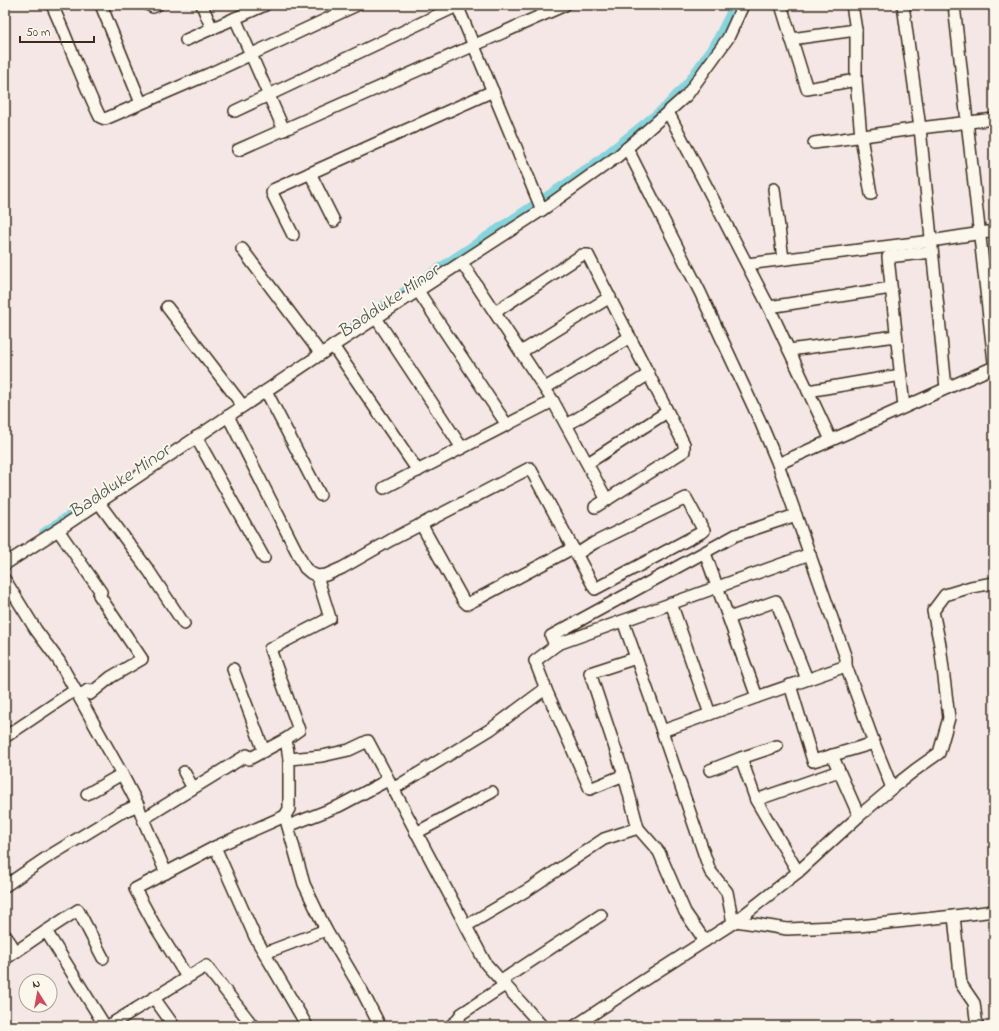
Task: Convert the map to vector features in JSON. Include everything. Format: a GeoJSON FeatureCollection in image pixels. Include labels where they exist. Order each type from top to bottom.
{"type":"FeatureCollection","features":[{"type":"Feature","properties":{"kind":"street"},"geometry":{"type":"LineString","coordinates":[[52,5],[100,117],[105,119],[209,74],[356,5]]}},
{"type":"Feature","properties":{"kind":"street"},"geometry":{"type":"LineString","coordinates":[[101,5],[141,103]]}},
{"type":"Feature","properties":{"kind":"street"},"geometry":{"type":"LineString","coordinates":[[149,5],[153,7],[157,5]]}},
{"type":"Feature","properties":{"kind":"street"},"geometry":{"type":"LineString","coordinates":[[202,5],[212,29]]}},
{"type":"Feature","properties":{"kind":"street"},"geometry":{"type":"LineString","coordinates":[[186,40],[265,5]]}},
{"type":"Feature","properties":{"kind":"street"},"geometry":{"type":"LineString","coordinates":[[235,111],[458,5],[542,209]]}},
{"type":"Feature","properties":{"kind":"street"},"geometry":{"type":"LineString","coordinates":[[238,150],[565,5]]}},
{"type":"Feature","properties":{"kind":"street"},"geometry":{"type":"LineString","coordinates":[[5,564],[266,391],[318,350],[333,346],[462,263],[618,156],[687,95],[728,38],[744,5]]}},
{"type":"Feature","properties":{"kind":"street"},"geometry":{"type":"LineString","coordinates":[[781,5],[807,89],[856,80]]}},
{"type":"Feature","properties":{"kind":"street"},"geometry":{"type":"LineString","coordinates":[[852,5],[856,30],[856,80],[861,137],[871,194]]}},
{"type":"Feature","properties":{"kind":"street"},"geometry":{"type":"LineString","coordinates":[[903,5],[920,128],[946,388]]}},
{"type":"Feature","properties":{"kind":"street"},"geometry":{"type":"LineString","coordinates":[[954,5],[994,362]]}},
{"type":"Feature","properties":{"kind":"street"},"geometry":{"type":"LineString","coordinates":[[235,18],[284,130]]}},
{"type":"Feature","properties":{"kind":"street"},"geometry":{"type":"LineString","coordinates":[[791,39],[856,30]]}},
{"type":"Feature","properties":{"kind":"street"},"geometry":{"type":"LineString","coordinates":[[293,235],[272,193],[273,190],[493,91]]}},
{"type":"Feature","properties":{"kind":"street"},"geometry":{"type":"LineString","coordinates":[[668,112],[767,303],[831,440]]}},
{"type":"Feature","properties":{"kind":"street"},"geometry":{"type":"LineString","coordinates":[[814,143],[994,119]]}},
{"type":"Feature","properties":{"kind":"street"},"geometry":{"type":"LineString","coordinates":[[627,148],[700,292],[760,421],[778,464],[846,658],[846,666],[892,788]]}},
{"type":"Feature","properties":{"kind":"street"},"geometry":{"type":"LineString","coordinates":[[310,173],[334,221]]}},
{"type":"Feature","properties":{"kind":"street"},"geometry":{"type":"LineString","coordinates":[[774,189],[783,259]]}},
{"type":"Feature","properties":{"kind":"street"},"geometry":{"type":"LineString","coordinates":[[904,407],[888,257],[980,233],[994,232]]}},
{"type":"Feature","properties":{"kind":"street"},"geometry":{"type":"LineString","coordinates":[[747,264],[783,259],[931,246]]}},
{"type":"Feature","properties":{"kind":"street"},"geometry":{"type":"LineString","coordinates":[[242,249],[318,350]]}},
{"type":"Feature","properties":{"kind":"street"},"geometry":{"type":"LineString","coordinates":[[494,312],[582,255],[588,255],[684,444],[684,451],[595,507]]}},
{"type":"Feature","properties":{"kind":"street"},"geometry":{"type":"LineString","coordinates":[[462,263],[553,401],[607,500]]}},
{"type":"Feature","properties":{"kind":"street"},"geometry":{"type":"LineString","coordinates":[[767,303],[769,307],[891,288]]}},
{"type":"Feature","properties":{"kind":"street"},"geometry":{"type":"LineString","coordinates":[[418,291],[507,425]]}},
{"type":"Feature","properties":{"kind":"street"},"geometry":{"type":"LineString","coordinates":[[521,352],[610,297]]}},
{"type":"Feature","properties":{"kind":"street"},"geometry":{"type":"LineString","coordinates":[[167,307],[243,406]]}},
{"type":"Feature","properties":{"kind":"street"},"geometry":{"type":"LineString","coordinates":[[376,318],[462,448]]}},
{"type":"Feature","properties":{"kind":"street"},"geometry":{"type":"LineString","coordinates":[[789,350],[896,336]]}},
{"type":"Feature","properties":{"kind":"street"},"geometry":{"type":"LineString","coordinates":[[545,388],[630,337]]}},
{"type":"Feature","properties":{"kind":"street"},"geometry":{"type":"LineString","coordinates":[[333,346],[418,471]]}},
{"type":"Feature","properties":{"kind":"street"},"geometry":{"type":"LineString","coordinates":[[778,464],[994,366]]}},
{"type":"Feature","properties":{"kind":"street"},"geometry":{"type":"LineString","coordinates":[[567,425],[649,374]]}},
{"type":"Feature","properties":{"kind":"street"},"geometry":{"type":"LineString","coordinates":[[808,391],[901,375]]}},
{"type":"Feature","properties":{"kind":"street"},"geometry":{"type":"LineString","coordinates":[[266,391],[320,496]]}},
{"type":"Feature","properties":{"kind":"street"},"geometry":{"type":"LineString","coordinates":[[384,488],[553,401]]}},
{"type":"Feature","properties":{"kind":"street"},"geometry":{"type":"LineString","coordinates":[[588,463],[668,412]]}},
{"type":"Feature","properties":{"kind":"street"},"geometry":{"type":"LineString","coordinates":[[228,416],[305,568],[317,576],[326,575],[342,568],[420,524],[530,468],[575,551],[595,589],[704,531],[686,498],[575,551],[467,604],[463,600],[420,524]]}},
{"type":"Feature","properties":{"kind":"street"},"geometry":{"type":"LineString","coordinates":[[196,437],[264,558]]}},
{"type":"Feature","properties":{"kind":"street"},"geometry":{"type":"LineString","coordinates":[[99,503],[149,571],[184,624]]}},
{"type":"Feature","properties":{"kind":"street"},"geometry":{"type":"LineString","coordinates":[[559,644],[555,645],[551,636],[736,535],[796,515]]}},
{"type":"Feature","properties":{"kind":"street"},"geometry":{"type":"LineString","coordinates":[[5,737],[77,693],[88,690],[90,694],[111,677],[142,659],[99,595],[101,592],[58,530]]}},
{"type":"Feature","properties":{"kind":"street"},"geometry":{"type":"LineString","coordinates":[[705,553],[757,697]]}},
{"type":"Feature","properties":{"kind":"street"},"geometry":{"type":"LineString","coordinates":[[624,775],[590,789],[545,689],[535,661],[559,644],[810,554]]}},
{"type":"Feature","properties":{"kind":"street"},"geometry":{"type":"LineString","coordinates":[[143,819],[247,755],[249,759],[286,739],[299,730],[270,649],[330,618],[317,576]]}},
{"type":"Feature","properties":{"kind":"street"},"geometry":{"type":"LineString","coordinates":[[5,580],[36,630],[59,661],[122,774],[138,805],[166,873]]}},
{"type":"Feature","properties":{"kind":"street"},"geometry":{"type":"LineString","coordinates":[[575,1026],[735,922],[798,872],[858,816],[915,770],[939,753],[949,718],[940,645],[933,611],[945,595],[971,587],[994,583]]}},
{"type":"Feature","properties":{"kind":"street"},"geometry":{"type":"LineString","coordinates":[[729,618],[776,601],[807,679]]}},
{"type":"Feature","properties":{"kind":"street"},"geometry":{"type":"LineString","coordinates":[[671,603],[710,714]]}},
{"type":"Feature","properties":{"kind":"street"},"geometry":{"type":"LineString","coordinates":[[623,621],[710,871],[727,892],[735,922]]}},
{"type":"Feature","properties":{"kind":"street"},"geometry":{"type":"LineString","coordinates":[[636,658],[590,673],[624,775],[638,828],[659,852],[685,912],[705,941]]}},
{"type":"Feature","properties":{"kind":"street"},"geometry":{"type":"LineString","coordinates":[[662,731],[846,666]]}},
{"type":"Feature","properties":{"kind":"street"},"geometry":{"type":"LineString","coordinates":[[233,669],[264,751]]}},
{"type":"Feature","properties":{"kind":"street"},"geometry":{"type":"LineString","coordinates":[[790,685],[813,761],[874,742]]}},
{"type":"Feature","properties":{"kind":"street"},"geometry":{"type":"LineString","coordinates":[[187,977],[155,926],[135,889],[216,847],[286,821],[339,806],[391,785],[491,728],[545,689]]}},
{"type":"Feature","properties":{"kind":"street"},"geometry":{"type":"LineString","coordinates":[[286,739],[289,759],[289,809],[286,821],[304,884],[326,930],[362,991],[380,1026]]}},
{"type":"Feature","properties":{"kind":"street"},"geometry":{"type":"LineString","coordinates":[[289,759],[322,756],[349,750],[368,741],[486,964],[542,1026]]}},
{"type":"Feature","properties":{"kind":"street"},"geometry":{"type":"LineString","coordinates":[[710,770],[777,746]]}},
{"type":"Feature","properties":{"kind":"street"},"geometry":{"type":"LineString","coordinates":[[832,755],[858,816]]}},
{"type":"Feature","properties":{"kind":"street"},"geometry":{"type":"LineString","coordinates":[[741,758],[756,800],[798,872]]}},
{"type":"Feature","properties":{"kind":"street"},"geometry":{"type":"LineString","coordinates":[[756,800],[839,771]]}},
{"type":"Feature","properties":{"kind":"street"},"geometry":{"type":"LineString","coordinates":[[184,772],[193,788]]}},
{"type":"Feature","properties":{"kind":"street"},"geometry":{"type":"LineString","coordinates":[[87,794],[122,774]]}},
{"type":"Feature","properties":{"kind":"street"},"geometry":{"type":"LineString","coordinates":[[416,833],[492,792]]}},
{"type":"Feature","properties":{"kind":"street"},"geometry":{"type":"LineString","coordinates":[[5,886],[46,858],[113,817],[138,805]]}},
{"type":"Feature","properties":{"kind":"street"},"geometry":{"type":"LineString","coordinates":[[466,926],[529,889],[604,839],[638,828]]}},
{"type":"Feature","properties":{"kind":"street"},"geometry":{"type":"LineString","coordinates":[[216,847],[255,937],[307,1026]]}},
{"type":"Feature","properties":{"kind":"street"},"geometry":{"type":"LineString","coordinates":[[5,959],[78,910],[103,958]]}},
{"type":"Feature","properties":{"kind":"street"},"geometry":{"type":"LineString","coordinates":[[735,922],[787,929],[860,926],[994,911]]}},
{"type":"Feature","properties":{"kind":"street"},"geometry":{"type":"LineString","coordinates":[[450,1026],[458,1020],[461,1014],[503,983],[601,915]]}},
{"type":"Feature","properties":{"kind":"street"},"geometry":{"type":"LineString","coordinates":[[954,916],[961,984],[974,1003],[977,1026]]}},
{"type":"Feature","properties":{"kind":"street"},"geometry":{"type":"LineString","coordinates":[[264,953],[326,930]]}},
{"type":"Feature","properties":{"kind":"street"},"geometry":{"type":"LineString","coordinates":[[46,931],[107,1026],[206,966],[253,1026]]}},
{"type":"Feature","properties":{"kind":"street"},"geometry":{"type":"LineString","coordinates":[[5,935],[16,951]]}},
{"type":"Feature","properties":{"kind":"street"},"geometry":{"type":"LineString","coordinates":[[154,998],[174,1026]]}},
{"type":"Feature","properties":{"kind":"waterway","name":"Badduke Minor"},"geometry":{"type":"LineString","coordinates":[[355,325],[590,168],[666,107],[688,83],[716,43],[735,5]]}},
{"type":"Feature","properties":{"kind":"waterway","name":"Badduke Minor"},"geometry":{"type":"LineString","coordinates":[[44,533],[72,514]]}}]}
